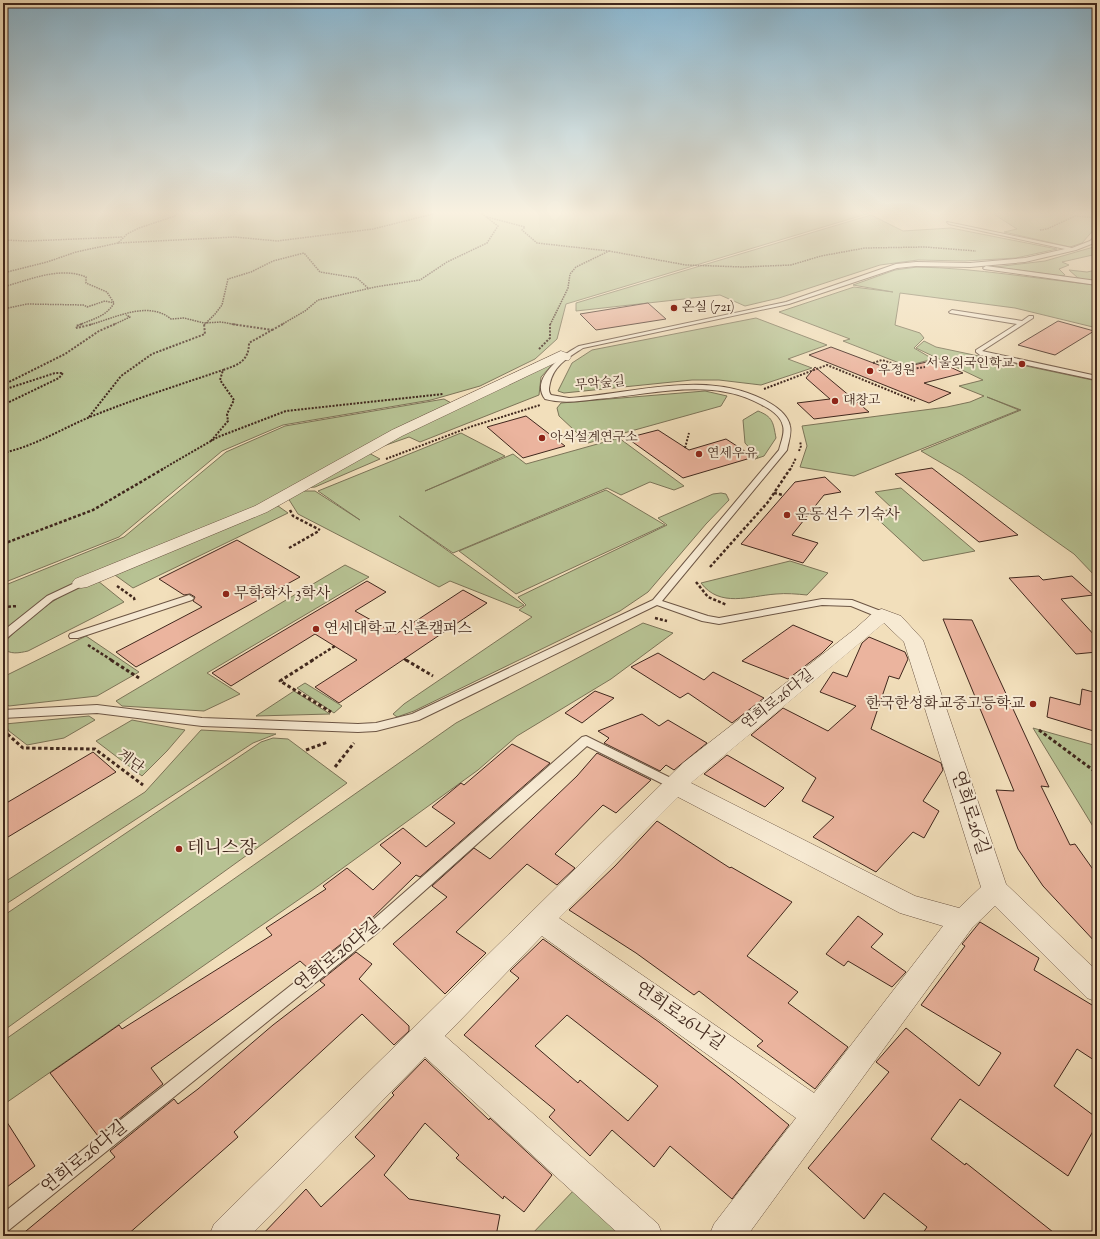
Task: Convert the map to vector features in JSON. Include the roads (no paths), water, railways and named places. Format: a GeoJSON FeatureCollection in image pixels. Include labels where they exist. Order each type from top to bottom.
{"type":"FeatureCollection","features":[{"type":"Feature","properties":{"kind":"street"},"geometry":{"type":"LineString","coordinates":[[81,583],[261,509],[396,433],[561,355],[566,357]]}},
{"type":"Feature","properties":{"kind":"street","name":"연희로26다길"},"geometry":{"type":"LineString","coordinates":[[226,1236],[691,769],[862,633],[882,615]]}},
{"type":"Feature","properties":{"kind":"street","name":"연희로26길"},"geometry":{"type":"LineString","coordinates":[[882,615],[894,620],[913,640],[995,890],[1097,989]]}},
{"type":"Feature","properties":{"kind":"street"},"geometry":{"type":"LineString","coordinates":[[675,785],[909,905],[963,920]]}},
{"type":"Feature","properties":{"kind":"street"},"geometry":{"type":"LineString","coordinates":[[726,1236],[963,920],[995,890]]}},
{"type":"Feature","properties":{"kind":"street","name":"연희로26나길"},"geometry":{"type":"LineString","coordinates":[[541,920],[817,1114]]}},
{"type":"Feature","properties":{"kind":"street"},"geometry":{"type":"LineString","coordinates":[[424,1038],[646,1236]]}},
{"type":"Feature","properties":{"kind":"lane","name":"무악숲길"},"geometry":{"type":"LineString","coordinates":[[656,602],[783,450],[787,427],[782,416],[768,405],[738,391],[720,388],[690,387],[605,398],[568,400],[548,397],[545,391],[548,374],[566,357],[581,347],[787,303],[882,271]]}},
{"type":"Feature","properties":{"kind":"lane"},"geometry":{"type":"LineString","coordinates":[[1011,271],[1097,283]]}},
{"type":"Feature","properties":{"kind":"lane"},"geometry":{"type":"LineString","coordinates":[[952,312],[1023,323]]}},
{"type":"Feature","properties":{"kind":"lane"},"geometry":{"type":"LineString","coordinates":[[1031,317],[978,351],[982,354],[1046,366],[1097,378]]}},
{"type":"Feature","properties":{"kind":"lane"},"geometry":{"type":"LineString","coordinates":[[3,636],[50,598],[81,583]]}},
{"type":"Feature","properties":{"kind":"lane"},"geometry":{"type":"LineString","coordinates":[[74,636],[189,598]]}},
{"type":"Feature","properties":{"kind":"lane"},"geometry":{"type":"LineString","coordinates":[[3,714],[97,709],[202,722],[376,727],[415,717],[656,602],[706,619],[719,621],[822,602],[852,603],[882,615]]}},
{"type":"Feature","properties":{"kind":"lane","name":"연희로26다길"},"geometry":{"type":"LineString","coordinates":[[3,1224],[371,930],[586,740],[675,785]]}},
{"type":"Feature","properties":{"kind":"place","name":"온실 (721)"},"geometry":{"type":"Point","coordinates":[674,308]}},
{"type":"Feature","properties":{"kind":"place","name":"서울외국인학교"},"geometry":{"type":"Point","coordinates":[1022,364]}},
{"type":"Feature","properties":{"kind":"place","name":"우정원"},"geometry":{"type":"Point","coordinates":[870,371]}},
{"type":"Feature","properties":{"kind":"place","name":"대창고"},"geometry":{"type":"Point","coordinates":[835,401]}},
{"type":"Feature","properties":{"kind":"place","name":"아식설계연구소"},"geometry":{"type":"Point","coordinates":[542,438]}},
{"type":"Feature","properties":{"kind":"place","name":"연세우유"},"geometry":{"type":"Point","coordinates":[699,454]}},
{"type":"Feature","properties":{"kind":"place","name":"운동선수 기숙사"},"geometry":{"type":"Point","coordinates":[787,515]}},
{"type":"Feature","properties":{"kind":"place","name":"무학학사 3학사"},"geometry":{"type":"Point","coordinates":[226,594]}},
{"type":"Feature","properties":{"kind":"place","name":"연세대학교 신촌캠퍼스"},"geometry":{"type":"Point","coordinates":[316,629]}},
{"type":"Feature","properties":{"kind":"place","name":"한국한성화교중고등학교"},"geometry":{"type":"Point","coordinates":[1033,704]}},
{"type":"Feature","properties":{"kind":"place","name":"테니스장"},"geometry":{"type":"Point","coordinates":[179,849]}}]}
